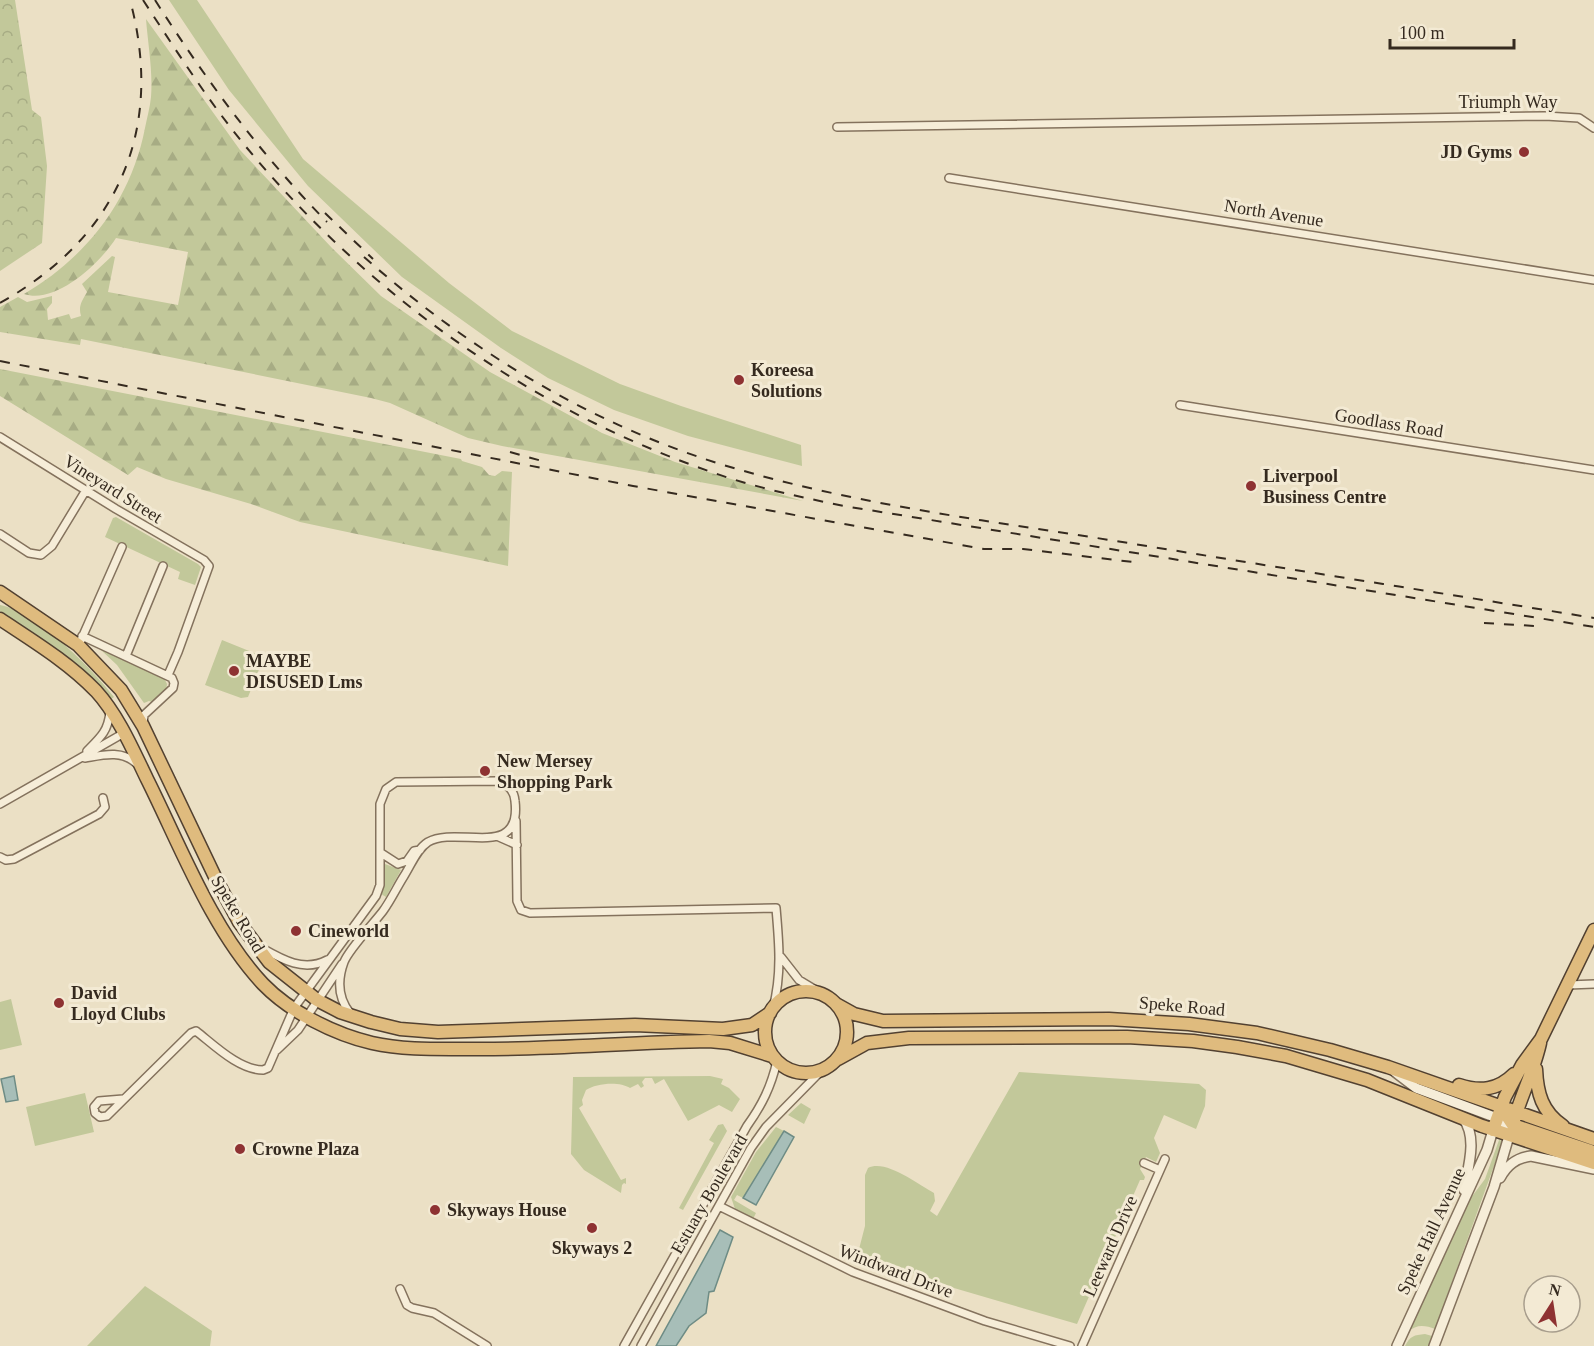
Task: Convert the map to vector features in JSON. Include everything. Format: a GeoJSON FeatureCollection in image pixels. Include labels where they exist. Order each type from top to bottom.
{"type":"FeatureCollection","features":[{"type":"Feature","properties":{"kind":"highway","name":"Speke Road"},"geometry":{"type":"LineString","coordinates":[[0,592],[80,640],[121,690],[143,726],[239,922],[269,962],[317,1000],[352,1016],[400,1029],[438,1032],[635,1025],[723,1029],[752,1025],[772,1010]]}},
{"type":"Feature","properties":{"kind":"highway","name":"Speke Road"},"geometry":{"type":"LineString","coordinates":[[0,619],[51,652],[96,692],[124,733],[201,889],[233,946],[264,985],[294,1008],[322,1025],[372,1043],[411,1048],[502,1049],[709,1041],[730,1043],[775,1059]]}},
{"type":"Feature","properties":{"kind":"highway"},"geometry":{"type":"LineString","coordinates":[[124,733],[143,726]]}},
{"type":"Feature","properties":{"kind":"highway"},"geometry":{"type":"LineString","coordinates":[[1388,1067],[1425,1074],[1464,1087],[1485,1090],[1504,1082],[1522,1065],[1541,1039],[1594,930]]}},
{"type":"Feature","properties":{"kind":"highway"},"geometry":{"type":"LineString","coordinates":[[796,992],[824,995],[836,1004],[843,1014],[847,1031],[844,1049],[838,1059],[821,1071],[798,1073],[786,1068],[775,1059],[767,1046],[766,1023],[772,1010],[784,998],[796,992]]}},
{"type":"Feature","properties":{"kind":"highway","name":"Speke Road"},"geometry":{"type":"LineString","coordinates":[[836,1004],[855,1014],[883,1022],[1134,1020],[1190,1024],[1257,1033],[1330,1050],[1388,1067],[1497,1118]]}},
{"type":"Feature","properties":{"kind":"highway"},"geometry":{"type":"LineString","coordinates":[[1133,1037],[1134,1020]]}},
{"type":"Feature","properties":{"kind":"highway","name":"Speke Road"},"geometry":{"type":"LineString","coordinates":[[838,1059],[867,1043],[890,1039],[1133,1037],[1215,1044],[1286,1056],[1367,1080],[1462,1118],[1497,1118]]}},
{"type":"Feature","properties":{"kind":"highway"},"geometry":{"type":"LineString","coordinates":[[1513,1124],[1536,1065],[1541,1039]]}},
{"type":"Feature","properties":{"kind":"highway"},"geometry":{"type":"LineString","coordinates":[[1497,1118],[1522,1065]]}},
{"type":"Feature","properties":{"kind":"highway"},"geometry":{"type":"LineString","coordinates":[[1536,1065],[1542,1105],[1558,1122],[1572,1131],[1594,1139]]}},
{"type":"Feature","properties":{"kind":"highway"},"geometry":{"type":"LineString","coordinates":[[1497,1118],[1594,1152]]}},
{"type":"Feature","properties":{"kind":"highway"},"geometry":{"type":"LineString","coordinates":[[1497,1118],[1594,1163]]}},
{"type":"Feature","properties":{"kind":"highway"},"geometry":{"type":"LineString","coordinates":[[1513,1124],[1572,1131]]}},
{"type":"Feature","properties":{"kind":"street","name":"Triumph Way"},"geometry":{"type":"LineString","coordinates":[[837,127],[1545,116],[1579,118],[1594,128]]}},
{"type":"Feature","properties":{"kind":"street","name":"North Avenue"},"geometry":{"type":"LineString","coordinates":[[949,178],[1594,280]]}},
{"type":"Feature","properties":{"kind":"street","name":"Goodlass Road"},"geometry":{"type":"LineString","coordinates":[[1180,405],[1594,470]]}},
{"type":"Feature","properties":{"kind":"street","name":"Vineyard Street"},"geometry":{"type":"LineString","coordinates":[[0,437],[204,560],[209,566],[168,675]]}},
{"type":"Feature","properties":{"kind":"street"},"geometry":{"type":"LineString","coordinates":[[0,534],[29,553],[41,555],[52,546],[86,490]]}},
{"type":"Feature","properties":{"kind":"street"},"geometry":{"type":"LineString","coordinates":[[80,640],[122,547]]}},
{"type":"Feature","properties":{"kind":"street"},"geometry":{"type":"LineString","coordinates":[[126,656],[163,566]]}},
{"type":"Feature","properties":{"kind":"street","name":"Speke Road"},"geometry":{"type":"LineString","coordinates":[[80,640],[126,656],[168,675]]}},
{"type":"Feature","properties":{"kind":"street"},"geometry":{"type":"LineString","coordinates":[[143,726],[144,715],[173,688],[174,683],[168,675]]}},
{"type":"Feature","properties":{"kind":"street"},"geometry":{"type":"LineString","coordinates":[[79,759],[107,728],[110,711]]}},
{"type":"Feature","properties":{"kind":"street"},"geometry":{"type":"LineString","coordinates":[[0,804],[124,733]]}},
{"type":"Feature","properties":{"kind":"street"},"geometry":{"type":"LineString","coordinates":[[79,759],[114,753],[132,759],[143,769]]}},
{"type":"Feature","properties":{"kind":"street"},"geometry":{"type":"LineString","coordinates":[[123,1099],[191,1033],[196,1031],[251,1068],[258,1070],[268,1068],[294,1008],[376,896],[380,885],[380,804],[386,789],[396,782],[498,781],[508,785],[513,792],[516,815],[517,901],[521,910],[530,914],[776,908],[781,957],[778,992],[772,1010]]}},
{"type":"Feature","properties":{"kind":"street"},"geometry":{"type":"LineString","coordinates":[[0,857],[6,860],[14,859],[99,814],[105,807],[103,798]]}},
{"type":"Feature","properties":{"kind":"street"},"geometry":{"type":"LineString","coordinates":[[499,837],[512,827],[516,815]]}},
{"type":"Feature","properties":{"kind":"street"},"geometry":{"type":"LineString","coordinates":[[275,1052],[308,1017],[344,961],[384,909],[420,850],[429,842],[441,839],[499,837],[517,845]]}},
{"type":"Feature","properties":{"kind":"street"},"geometry":{"type":"LineString","coordinates":[[381,853],[398,864],[406,861],[414,851],[420,850]]}},
{"type":"Feature","properties":{"kind":"street"},"geometry":{"type":"LineString","coordinates":[[255,944],[279,958],[301,965],[316,966],[332,957]]}},
{"type":"Feature","properties":{"kind":"street"},"geometry":{"type":"LineString","coordinates":[[781,957],[799,980],[824,995]]}},
{"type":"Feature","properties":{"kind":"street"},"geometry":{"type":"LineString","coordinates":[[344,961],[339,992],[343,1004],[352,1016]]}},
{"type":"Feature","properties":{"kind":"street"},"geometry":{"type":"LineString","coordinates":[[1568,985],[1594,984]]}},
{"type":"Feature","properties":{"kind":"street"},"geometry":{"type":"LineString","coordinates":[[298,1030],[310,1024],[322,1025]]}},
{"type":"Feature","properties":{"kind":"street","name":"Estuary Boulevard"},"geometry":{"type":"LineString","coordinates":[[624,1346],[747,1126],[762,1105],[772,1083],[775,1059]]}},
{"type":"Feature","properties":{"kind":"street","name":"Estuary Boulevard"},"geometry":{"type":"LineString","coordinates":[[641,1346],[752,1148],[766,1127],[821,1071]]}},
{"type":"Feature","properties":{"kind":"street"},"geometry":{"type":"LineString","coordinates":[[1462,1118],[1468,1125],[1471,1138],[1463,1202]]}},
{"type":"Feature","properties":{"kind":"street","name":"Speke Hall Avenue"},"geometry":{"type":"LineString","coordinates":[[1397,1346],[1487,1150],[1497,1118]]}},
{"type":"Feature","properties":{"kind":"street","name":"Speke Hall Avenue"},"geometry":{"type":"LineString","coordinates":[[1434,1346],[1494,1187],[1513,1124]]}},
{"type":"Feature","properties":{"kind":"street"},"geometry":{"type":"LineString","coordinates":[[1494,1187],[1505,1168],[1523,1157],[1539,1157],[1594,1169]]}},
{"type":"Feature","properties":{"kind":"street","name":"Leeward Drive"},"geometry":{"type":"LineString","coordinates":[[1082,1346],[1165,1159]]}},
{"type":"Feature","properties":{"kind":"street"},"geometry":{"type":"LineString","coordinates":[[1144,1163],[1160,1170]]}},
{"type":"Feature","properties":{"kind":"street","name":"Windward Drive"},"geometry":{"type":"LineString","coordinates":[[719,1206],[853,1272],[986,1321],[1070,1346]]}},
{"type":"Feature","properties":{"kind":"street"},"geometry":{"type":"LineString","coordinates":[[400,1289],[407,1305],[434,1313],[487,1346]]}},
{"type":"Feature","properties":{"kind":"green space"},"geometry":{"type":"Polygon","coordinates":[[[0,0],[15,0],[32,110],[41,117],[47,166],[42,243],[0,271],[0,0]]]}},
{"type":"Feature","properties":{"kind":"green space"},"geometry":{"type":"Polygon","coordinates":[[[169,0],[197,0],[303,159],[449,283],[512,331],[620,384],[801,445],[802,466],[688,436],[614,410],[548,378],[501,348],[402,277],[308,186],[229,90],[169,0]]]}},
{"type":"Feature","properties":{"kind":"green space"},"geometry":{"type":"Polygon","coordinates":[[[146,19],[240,150],[332,248],[381,296],[490,372],[602,433],[675,462],[803,501],[468,438],[390,403],[371,398],[81,339],[80,345],[0,332],[0,307],[18,297],[27,302],[52,296],[52,303],[47,309],[48,320],[69,314],[71,319],[81,316],[80,306],[87,292],[82,284],[112,256],[115,257],[108,292],[178,305],[188,252],[116,238],[89,269],[63,287],[37,296],[24,294],[68,263],[86,244],[103,224],[129,179],[145,128],[151,97],[151,68],[146,19]]]}},
{"type":"Feature","properties":{"kind":"green space"},"geometry":{"type":"Polygon","coordinates":[[[0,369],[461,459],[482,467],[489,475],[495,476],[502,471],[512,472],[508,566],[300,522],[251,504],[166,479],[137,467],[128,475],[0,396],[0,369]]]}},
{"type":"Feature","properties":{"kind":"green space"},"geometry":{"type":"Polygon","coordinates":[[[116,517],[198,564],[201,567],[195,585],[178,579],[180,572],[105,537],[113,518],[116,517]]]}},
{"type":"Feature","properties":{"kind":"green space"},"geometry":{"type":"Polygon","coordinates":[[[0,605],[30,618],[46,629],[78,657],[114,697],[110,700],[72,662],[0,611],[0,605]]]}},
{"type":"Feature","properties":{"kind":"green space","name":"MAYBE DISUSED Lms"},"geometry":{"type":"Polygon","coordinates":[[[222,640],[264,657],[248,697],[241,698],[205,685],[222,640]]]}},
{"type":"Feature","properties":{"kind":"green space"},"geometry":{"type":"Polygon","coordinates":[[[102,649],[164,678],[167,684],[166,691],[152,702],[144,703],[117,665],[102,649]]]}},
{"type":"Feature","properties":{"kind":"green space"},"geometry":{"type":"Polygon","coordinates":[[[385,864],[401,870],[386,897],[381,894],[385,864]]]}},
{"type":"Feature","properties":{"kind":"green space"},"geometry":{"type":"Polygon","coordinates":[[[11,999],[22,1045],[0,1050],[0,1002],[11,999]]]}},
{"type":"Feature","properties":{"kind":"green space"},"geometry":{"type":"Polygon","coordinates":[[[1019,1072],[1199,1084],[1206,1090],[1205,1106],[1196,1129],[1164,1115],[1154,1138],[1160,1153],[1156,1162],[1146,1157],[1140,1169],[1145,1177],[1144,1180],[1140,1180],[1077,1324],[954,1288],[858,1253],[865,1226],[865,1175],[868,1168],[875,1166],[892,1170],[934,1193],[935,1201],[930,1211],[937,1216],[1019,1072]]]}},
{"type":"Feature","properties":{"kind":"green space"},"geometry":{"type":"Polygon","coordinates":[[[710,1076],[723,1079],[721,1084],[729,1088],[740,1099],[732,1112],[719,1105],[688,1121],[664,1079],[655,1084],[652,1078],[645,1078],[642,1082],[644,1086],[641,1088],[638,1084],[630,1088],[620,1084],[608,1084],[586,1090],[582,1100],[583,1105],[579,1108],[621,1180],[626,1178],[626,1184],[622,1185],[621,1193],[584,1170],[571,1154],[573,1077],[710,1076]]]}},
{"type":"Feature","properties":{"kind":"green space"},"geometry":{"type":"Polygon","coordinates":[[[85,1093],[94,1132],[35,1146],[26,1107],[85,1093]]]}},
{"type":"Feature","properties":{"kind":"green space"},"geometry":{"type":"Polygon","coordinates":[[[801,1103],[811,1109],[804,1124],[788,1115],[801,1103]]]}},
{"type":"Feature","properties":{"kind":"green space"},"geometry":{"type":"Polygon","coordinates":[[[723,1124],[727,1131],[683,1210],[679,1208],[714,1143],[709,1140],[718,1125],[723,1124]]]}},
{"type":"Feature","properties":{"kind":"green space"},"geometry":{"type":"Polygon","coordinates":[[[776,1127],[784,1131],[743,1198],[737,1195],[734,1200],[756,1213],[753,1219],[735,1209],[731,1197],[756,1152],[776,1127]]]}},
{"type":"Feature","properties":{"kind":"green space"},"geometry":{"type":"Polygon","coordinates":[[[1499,1140],[1503,1141],[1435,1329],[1421,1326],[1408,1332],[1453,1222],[1485,1179],[1499,1140]]]}},
{"type":"Feature","properties":{"kind":"green space"},"geometry":{"type":"Polygon","coordinates":[[[145,1286],[212,1331],[210,1346],[87,1346],[145,1286]]]}},
{"type":"Feature","properties":{"kind":"green space"},"geometry":{"type":"Polygon","coordinates":[[[1425,1334],[1432,1336],[1428,1346],[1405,1346],[1413,1337],[1425,1334]]]}},
{"type":"Feature","properties":{"kind":"water"},"geometry":{"type":"Polygon","coordinates":[[[14,1076],[18,1100],[6,1102],[1,1079],[14,1076]]]}},
{"type":"Feature","properties":{"kind":"water"},"geometry":{"type":"Polygon","coordinates":[[[784,1131],[794,1137],[756,1205],[743,1198],[784,1131]]]}},
{"type":"Feature","properties":{"kind":"water"},"geometry":{"type":"Polygon","coordinates":[[[720,1230],[733,1237],[714,1291],[709,1292],[706,1313],[689,1326],[676,1346],[656,1346],[720,1230]]]}},
{"type":"Feature","properties":{"kind":"railway"},"geometry":{"type":"LineString","coordinates":[[0,303],[41,276],[75,246],[102,212],[122,176],[135,136],[141,93],[139,48],[130,0]]}},
{"type":"Feature","properties":{"kind":"railway"},"geometry":{"type":"LineString","coordinates":[[143,0],[206,94],[247,148],[296,204],[349,255],[405,303],[465,347],[527,387],[592,422],[659,452],[729,478],[786,494],[844,506],[1594,627]]}},
{"type":"Feature","properties":{"kind":"railway"},"geometry":{"type":"LineString","coordinates":[[155,0],[235,116],[279,170],[327,222]]}},
{"type":"Feature","properties":{"kind":"railway"},"geometry":{"type":"LineString","coordinates":[[325,213],[373,259]]}},
{"type":"Feature","properties":{"kind":"railway"},"geometry":{"type":"LineString","coordinates":[[364,257],[448,325],[539,384],[635,432],[737,469],[830,493],[925,511],[1594,618]]}},
{"type":"Feature","properties":{"kind":"railway"},"geometry":{"type":"LineString","coordinates":[[0,361],[633,486],[984,549],[1023,549],[1141,563]]}},
{"type":"Feature","properties":{"kind":"railway"},"geometry":{"type":"LineString","coordinates":[[510,452],[542,461]]}},
{"type":"Feature","properties":{"kind":"railway"},"geometry":{"type":"LineString","coordinates":[[1484,623],[1535,626]]}},
{"type":"Feature","properties":{"kind":"place","name":"JD Gyms"},"geometry":{"type":"Point","coordinates":[1524,152]}},
{"type":"Feature","properties":{"kind":"place","name":"Koreesa Solutions"},"geometry":{"type":"Point","coordinates":[739,380]}},
{"type":"Feature","properties":{"kind":"place","name":"Liverpool Business Centre"},"geometry":{"type":"Point","coordinates":[1251,486]}},
{"type":"Feature","properties":{"kind":"place","name":"MAYBE DISUSED Lms"},"geometry":{"type":"Point","coordinates":[234,671]}},
{"type":"Feature","properties":{"kind":"place","name":"New Mersey Shopping Park"},"geometry":{"type":"Point","coordinates":[485,771]}},
{"type":"Feature","properties":{"kind":"place","name":"Cineworld"},"geometry":{"type":"Point","coordinates":[296,931]}},
{"type":"Feature","properties":{"kind":"place","name":"David Lloyd Clubs"},"geometry":{"type":"Point","coordinates":[59,1003]}},
{"type":"Feature","properties":{"kind":"place","name":"Crowne Plaza"},"geometry":{"type":"Point","coordinates":[240,1149]}},
{"type":"Feature","properties":{"kind":"place","name":"Skyways House"},"geometry":{"type":"Point","coordinates":[435,1210]}},
{"type":"Feature","properties":{"kind":"place","name":"Skyways 2"},"geometry":{"type":"Point","coordinates":[592,1228]}}]}
